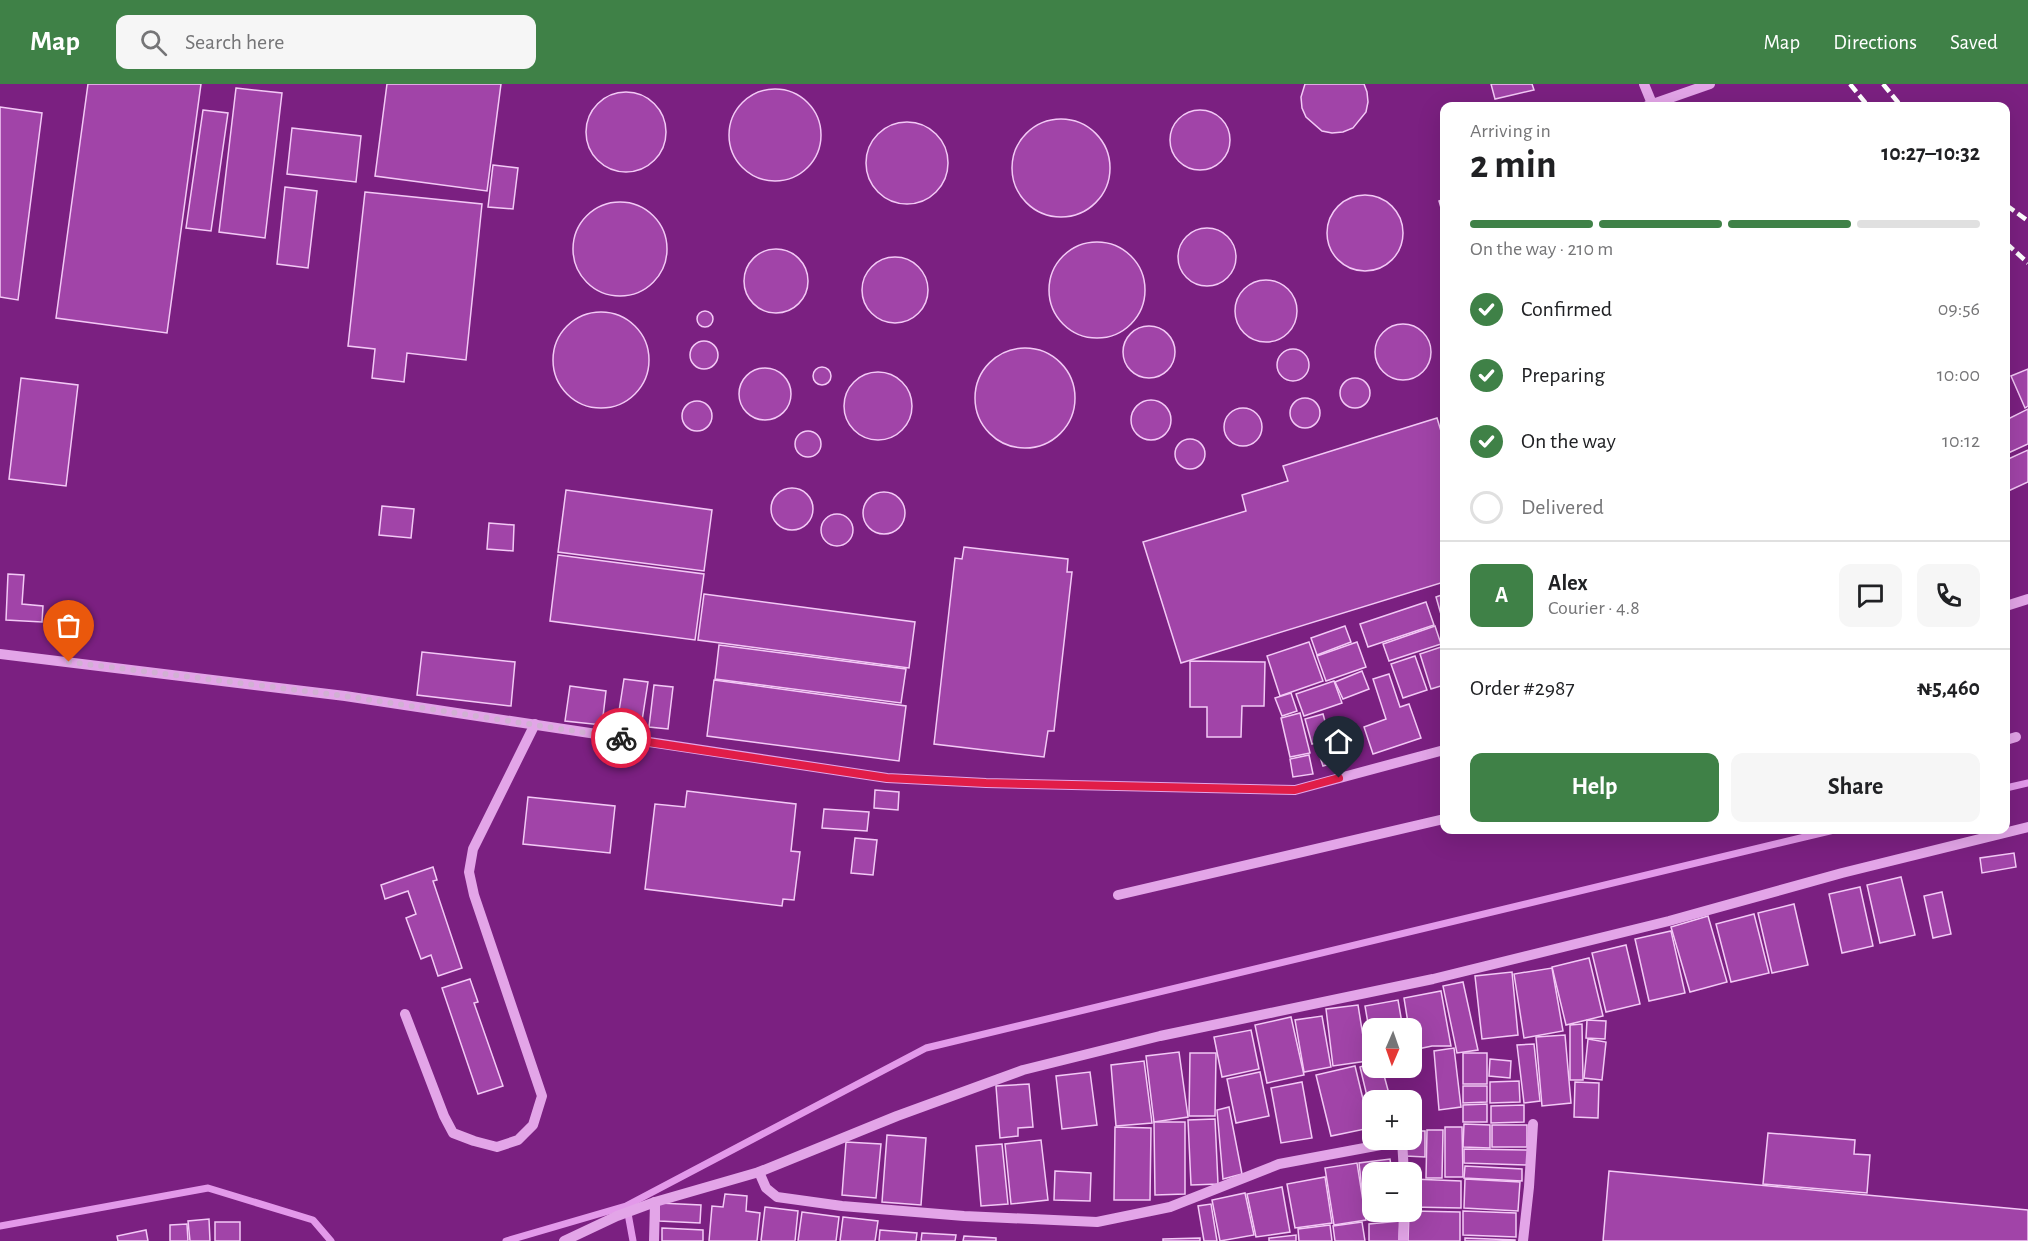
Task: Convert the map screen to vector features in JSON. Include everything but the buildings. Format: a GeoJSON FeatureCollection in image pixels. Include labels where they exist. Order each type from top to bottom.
{"type":"FeatureCollection","features":[{"type":"Feature","properties":{"kind":"street"},"geometry":{"type":"LineString","coordinates":[[1644,84],[1650,102]]}},
{"type":"Feature","properties":{"kind":"street"},"geometry":{"type":"LineString","coordinates":[[1662,102],[1710,84]]}},
{"type":"Feature","properties":{"kind":"street"},"geometry":{"type":"LineString","coordinates":[[2010,605],[2028,599]]}},
{"type":"Feature","properties":{"kind":"street"},"geometry":{"type":"LineString","coordinates":[[0,654],[345,696],[887,778],[986,783],[1295,790],[1440,751]]}},
{"type":"Feature","properties":{"kind":"street"},"geometry":{"type":"LineString","coordinates":[[405,1014],[444,1116],[453,1133],[497,1147],[518,1140],[533,1125],[542,1096],[474,895],[469,872],[473,849],[535,724]]}},
{"type":"Feature","properties":{"kind":"street"},"geometry":{"type":"LineString","coordinates":[[1118,896],[1440,820]]}},
{"type":"Feature","properties":{"kind":"street"},"geometry":{"type":"LineString","coordinates":[[2010,832],[2028,828]]}},
{"type":"Feature","properties":{"kind":"street"},"geometry":{"type":"LineString","coordinates":[[564,1241],[617,1216],[655,1202],[759,1172],[897,1116],[1023,1070],[1160,1036],[1444,976],[1669,921],[1842,873],[2003,834]]}},
{"type":"Feature","properties":{"kind":"street"},"geometry":{"type":"LineString","coordinates":[[1523,1241],[1533,1124]]}},
{"type":"Feature","properties":{"kind":"street"},"geometry":{"type":"LineString","coordinates":[[759,1172],[766,1188],[777,1197],[853,1207],[964,1216],[1097,1222],[1170,1207],[1279,1164],[1362,1148]]}},
{"type":"Feature","properties":{"kind":"street"},"geometry":{"type":"LineString","coordinates":[[654,1241],[655,1202]]}},
{"type":"Feature","properties":{"kind":"street"},"geometry":{"type":"LineString","coordinates":[[1403,1241],[1404,1222]]}},
{"type":"Feature","properties":{"kind":"waterway"},"geometry":{"type":"LineString","coordinates":[[2010,787],[2028,783]]}},
{"type":"Feature","properties":{"kind":"waterway"},"geometry":{"type":"LineString","coordinates":[[506,1241],[626,1206],[926,1048],[1817,834]]}},
{"type":"Feature","properties":{"kind":"waterway"},"geometry":{"type":"LineString","coordinates":[[0,1226],[208,1188],[313,1220],[331,1241]]}},
{"type":"Feature","properties":{"kind":"waterway"},"geometry":{"type":"LineString","coordinates":[[627,1208],[633,1241]]}},
{"type":"Feature","properties":{"kind":"railway"},"geometry":{"type":"LineString","coordinates":[[1850,84],[1865,102]]}},
{"type":"Feature","properties":{"kind":"railway"},"geometry":{"type":"LineString","coordinates":[[1883,84],[1898,102]]}},
{"type":"Feature","properties":{"kind":"railway"},"geometry":{"type":"LineString","coordinates":[[2010,208],[2028,221]]}},
{"type":"Feature","properties":{"kind":"railway"},"geometry":{"type":"LineString","coordinates":[[2010,247],[2028,263]]}},
{"type":"Feature","properties":{"kind":"way so far"},"geometry":{"type":"LineString","coordinates":[[69,662],[345,696],[621,738]]}},
{"type":"Feature","properties":{"kind":"route"},"geometry":{"type":"LineString","coordinates":[[621,738],[887,778],[986,783],[1295,790],[1339,778]]}}]}
